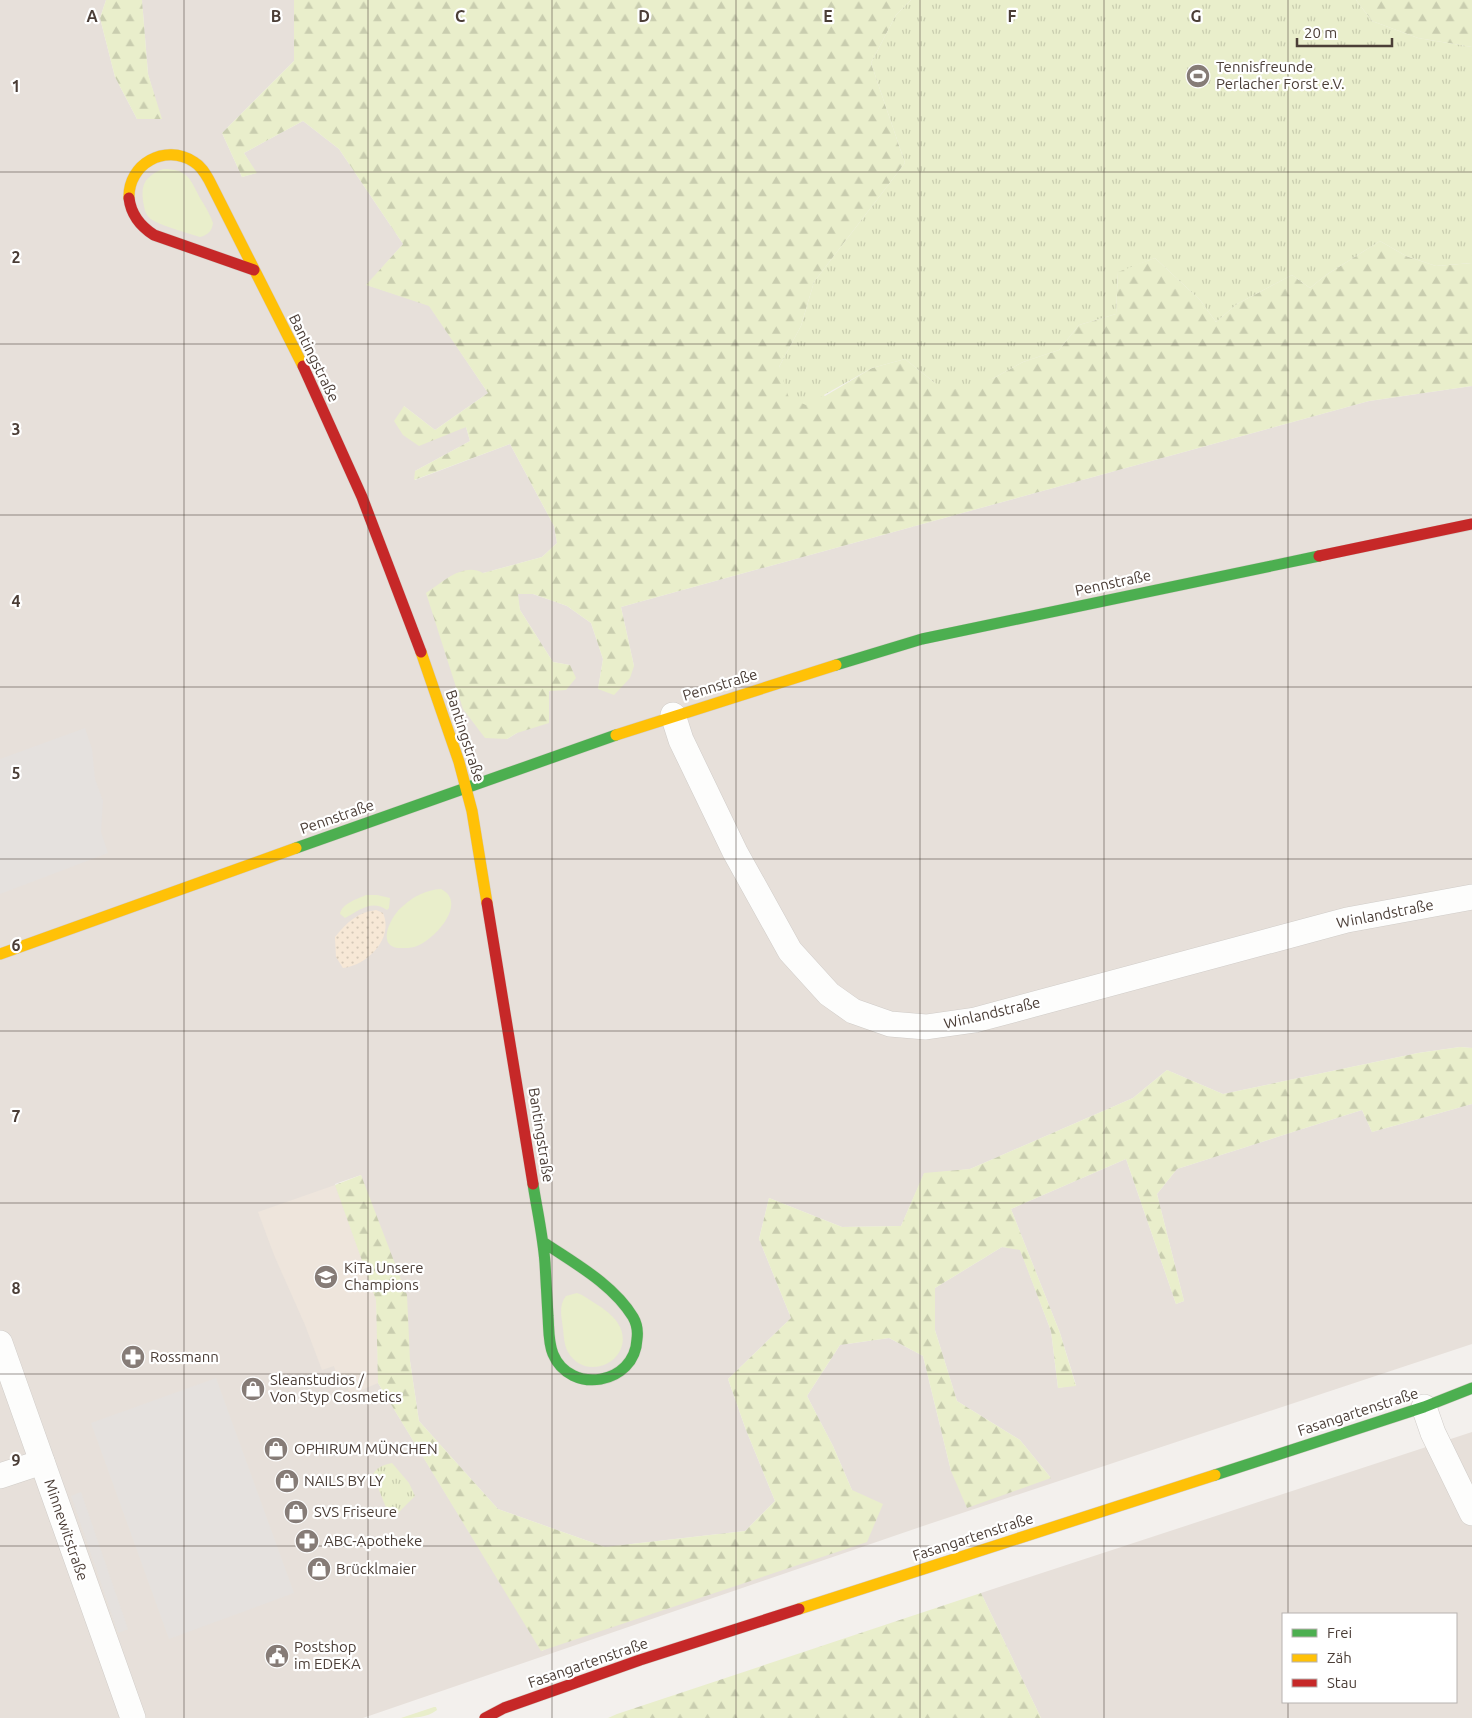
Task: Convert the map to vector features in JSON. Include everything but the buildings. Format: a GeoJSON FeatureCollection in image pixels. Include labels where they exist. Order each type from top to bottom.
{"type":"FeatureCollection","features":[{"type":"Feature","properties":{"kind":"street","name":"Bantingstraße"},"geometry":{"type":"LineString","coordinates":[[254,270],[154,235],[141,226],[132,212],[128,196],[135,172],[154,158],[170,154],[186,157],[199,166],[208,180],[254,270],[305,371],[362,497],[412,627],[459,762],[472,811],[543,1242],[549,1338],[553,1355],[564,1369],[578,1378],[595,1381],[612,1377],[627,1367],[636,1352],[638,1335],[634,1318],[624,1304],[610,1290],[543,1242]]}},
{"type":"Feature","properties":{"kind":"street","name":"Pennstraße"},"geometry":{"type":"LineString","coordinates":[[0,954],[466,786],[673,715],[922,639],[1472,524]]}},
{"type":"Feature","properties":{"kind":"street","name":"Winlandstraße"},"geometry":{"type":"LineString","coordinates":[[673,715],[682,740],[734,852],[790,951],[829,994],[854,1011],[890,1024],[926,1027],[974,1020],[1347,920],[1472,897]]}},
{"type":"Feature","properties":{"kind":"street","name":"Minnewitstraße"},"geometry":{"type":"LineString","coordinates":[[0,1343],[133,1718]]}},
{"type":"Feature","properties":{"kind":"street","name":"Fasangartenstraße"},"geometry":{"type":"LineString","coordinates":[[485,1718],[504,1708],[640,1660],[1424,1407],[1472,1388]]}},
{"type":"Feature","properties":{"kind":"street"},"geometry":{"type":"LineString","coordinates":[[1424,1407],[1433,1433],[1472,1513]]}},
{"type":"Feature","properties":{"kind":"street"},"geometry":{"type":"LineString","coordinates":[[0,1476],[42,1462]]}},
{"type":"Feature","properties":{"kind":"shaded area"},"geometry":{"type":"Polygon","coordinates":[[[0,0],[106,0],[100,18],[115,77],[137,119],[161,119],[148,74],[142,0],[294,0],[294,61],[222,133],[242,177],[256,173],[244,153],[303,121],[339,149],[403,244],[367,285],[429,305],[488,393],[435,430],[404,406],[403,435],[466,427],[470,441],[415,471],[415,480],[510,444],[554,526],[557,543],[542,557],[483,573],[507,739],[517,733],[570,665],[553,662],[520,610],[517,594],[533,594],[567,606],[591,623],[603,659],[598,689],[634,666],[621,607],[1369,401],[1472,386],[1472,1048],[1460,1047],[1418,1053],[1223,1094],[1167,1070],[1133,1098],[970,1169],[924,1174],[901,1226],[842,1227],[769,1198],[759,1239],[791,1318],[728,1379],[746,1430],[775,1501],[745,1531],[605,1547],[498,1509],[419,1421],[410,1361],[361,1175],[335,1184],[376,1300],[378,1383],[542,1651],[852,1490],[833,1446],[807,1396],[840,1345],[889,1338],[923,1356],[951,1471],[1051,1478],[1020,1440],[957,1401],[935,1330],[935,1288],[1002,1247],[1020,1249],[1051,1331],[1058,1388],[1076,1385],[1060,1333],[1011,1209],[1126,1159],[1176,1304],[1184,1301],[1157,1194],[1177,1169],[1362,1110],[1372,1132],[1472,1104],[1472,1344],[926,1525],[363,1718],[0,1718],[0,0]]]}},
{"type":"Feature","properties":{"kind":"shaded area"},"geometry":{"type":"Polygon","coordinates":[[[85,728],[92,749],[95,779],[103,801],[101,832],[108,853],[0,894],[0,759],[85,728]]]}},
{"type":"Feature","properties":{"kind":"shaded area","name":"KiTa Unsere Champions"},"geometry":{"type":"Polygon","coordinates":[[[335,1185],[376,1300],[378,1383],[350,1395],[345,1380],[339,1382],[334,1366],[322,1370],[258,1212],[335,1185]]]}},
{"type":"Feature","properties":{"kind":"shaded area"},"geometry":{"type":"Polygon","coordinates":[[[216,1378],[294,1593],[169,1639],[91,1423],[216,1378]]]}},
{"type":"Feature","properties":{"kind":"shaded area"},"geometry":{"type":"Polygon","coordinates":[[[1472,1432],[1472,1718],[1041,1718],[981,1593],[1472,1432]]]}},
{"type":"Feature","properties":{"kind":"shaded area"},"geometry":{"type":"Polygon","coordinates":[[[81,1492],[128,1629],[118,1633],[71,1496],[81,1492]]]}},
{"type":"Feature","properties":{"kind":"green space"},"geometry":{"type":"Polygon","coordinates":[[[106,0],[142,0],[148,74],[162,119],[137,119],[115,77],[100,18],[106,0]]]}},
{"type":"Feature","properties":{"kind":"green space"},"geometry":{"type":"Polygon","coordinates":[[[294,0],[911,0],[896,15],[871,63],[905,163],[814,282],[801,326],[779,367],[825,396],[872,368],[905,359],[935,383],[992,379],[1023,362],[1059,350],[1079,325],[1116,314],[1118,271],[1155,258],[1200,300],[1216,322],[1237,304],[1292,275],[1310,288],[1326,275],[1380,241],[1406,256],[1436,266],[1472,263],[1472,386],[1369,401],[621,607],[634,666],[630,678],[614,695],[598,689],[603,659],[591,623],[567,606],[533,594],[518,594],[520,610],[553,662],[570,665],[576,678],[566,690],[549,691],[549,723],[517,733],[507,739],[485,738],[463,709],[426,593],[446,579],[461,572],[476,570],[483,573],[542,557],[557,543],[554,526],[510,444],[414,480],[415,471],[470,441],[466,427],[419,446],[403,435],[394,421],[404,406],[435,430],[488,393],[429,306],[366,285],[403,244],[339,149],[303,121],[244,153],[257,173],[242,177],[222,133],[294,61],[294,0]]]}},
{"type":"Feature","properties":{"kind":"green space"},"geometry":{"type":"Polygon","coordinates":[[[911,0],[1356,0],[1372,21],[1418,38],[1472,47],[1472,263],[1436,266],[1406,256],[1380,241],[1326,275],[1310,288],[1292,275],[1237,304],[1216,322],[1200,300],[1155,258],[1118,272],[1116,314],[1079,325],[1059,350],[1023,362],[992,379],[951,390],[935,383],[905,359],[872,368],[806,405],[789,398],[779,367],[801,326],[814,282],[905,163],[871,63],[896,15],[911,0]]]}},
{"type":"Feature","properties":{"kind":"green space"},"geometry":{"type":"Polygon","coordinates":[[[1356,0],[1472,0],[1472,47],[1418,38],[1372,21],[1356,0]]]}},
{"type":"Feature","properties":{"kind":"green space"},"geometry":{"type":"Polygon","coordinates":[[[163,169],[171,169],[183,173],[190,180],[213,223],[211,230],[207,234],[200,237],[177,230],[154,221],[147,215],[144,209],[143,187],[151,175],[163,169]]]}},
{"type":"Feature","properties":{"kind":"green space"},"geometry":{"type":"Polygon","coordinates":[[[441,889],[449,895],[451,903],[450,912],[438,930],[422,944],[414,947],[394,947],[389,943],[387,938],[388,931],[398,910],[411,899],[421,894],[441,889]]]}},
{"type":"Feature","properties":{"kind":"green space"},"geometry":{"type":"Polygon","coordinates":[[[366,895],[390,898],[389,908],[387,910],[376,906],[365,907],[345,918],[340,914],[347,904],[366,895]]]}},
{"type":"Feature","properties":{"kind":"green space"},"geometry":{"type":"Polygon","coordinates":[[[1460,1047],[1472,1048],[1472,1104],[1372,1132],[1362,1110],[1177,1169],[1157,1194],[1184,1301],[1176,1304],[1126,1159],[1011,1209],[1060,1333],[1076,1386],[1058,1388],[1051,1331],[1020,1250],[1002,1247],[935,1288],[935,1330],[957,1401],[1020,1440],[1051,1478],[967,1508],[951,1471],[923,1356],[889,1338],[840,1345],[807,1396],[833,1446],[852,1490],[883,1504],[867,1542],[541,1651],[378,1383],[376,1300],[335,1185],[361,1175],[407,1295],[410,1361],[419,1421],[498,1509],[605,1547],[745,1531],[775,1501],[746,1430],[728,1379],[791,1318],[759,1239],[769,1198],[842,1227],[901,1226],[924,1173],[970,1169],[1133,1098],[1167,1070],[1223,1094],[1418,1053],[1460,1047]]]}},
{"type":"Feature","properties":{"kind":"green space"},"geometry":{"type":"Polygon","coordinates":[[[577,1293],[609,1313],[620,1327],[623,1339],[621,1349],[615,1358],[606,1364],[596,1367],[586,1366],[576,1361],[568,1352],[564,1341],[561,1308],[566,1296],[577,1293]]]}},
{"type":"Feature","properties":{"kind":"green space"},"geometry":{"type":"Polygon","coordinates":[[[392,1463],[409,1483],[415,1496],[396,1515],[389,1515],[373,1475],[378,1468],[392,1463]]]}},
{"type":"Feature","properties":{"kind":"green space"},"geometry":{"type":"Polygon","coordinates":[[[981,1593],[1041,1718],[608,1718],[617,1714],[981,1593]]]}},
{"type":"Feature","properties":{"kind":"green space"},"geometry":{"type":"Polygon","coordinates":[[[434,1707],[437,1710],[429,1715],[401,1718],[434,1707]]]}},
{"type":"Feature","properties":{"kind":"sand"},"geometry":{"type":"Polygon","coordinates":[[[376,910],[383,913],[385,922],[385,932],[382,941],[370,956],[352,966],[343,968],[336,957],[335,937],[353,919],[364,913],[376,910]]]}},
{"type":"Feature","properties":{"kind":"traffic: fast"},"geometry":{"type":"LineString","coordinates":[[836,665],[922,639],[1319,556]]}},
{"type":"Feature","properties":{"kind":"traffic: fast"},"geometry":{"type":"LineString","coordinates":[[296,848],[616,735]]}},
{"type":"Feature","properties":{"kind":"traffic: fast"},"geometry":{"type":"LineString","coordinates":[[533,1184],[544,1253],[549,1335],[553,1354],[561,1367],[573,1375],[587,1379],[601,1379],[614,1375],[625,1367],[634,1355],[637,1334],[633,1317],[625,1305],[604,1284],[543,1242]]}},
{"type":"Feature","properties":{"kind":"traffic: fast"},"geometry":{"type":"LineString","coordinates":[[1215,1475],[1424,1407],[1472,1388]]}},
{"type":"Feature","properties":{"kind":"traffic: slow"},"geometry":{"type":"LineString","coordinates":[[129,198],[130,186],[135,175],[150,160],[160,156],[171,155],[183,157],[199,166],[209,180],[303,366]]}},
{"type":"Feature","properties":{"kind":"traffic: slow"},"geometry":{"type":"LineString","coordinates":[[421,652],[459,762],[472,811],[487,903]]}},
{"type":"Feature","properties":{"kind":"traffic: slow"},"geometry":{"type":"LineString","coordinates":[[616,735],[836,665]]}},
{"type":"Feature","properties":{"kind":"traffic: slow"},"geometry":{"type":"LineString","coordinates":[[0,954],[296,848]]}},
{"type":"Feature","properties":{"kind":"traffic: slow"},"geometry":{"type":"LineString","coordinates":[[799,1609],[1215,1475]]}},
{"type":"Feature","properties":{"kind":"traffic: jam"},"geometry":{"type":"LineString","coordinates":[[129,198],[137,220],[154,235],[254,270]]}},
{"type":"Feature","properties":{"kind":"traffic: jam"},"geometry":{"type":"LineString","coordinates":[[303,366],[362,497],[421,652]]}},
{"type":"Feature","properties":{"kind":"traffic: jam"},"geometry":{"type":"LineString","coordinates":[[1319,556],[1472,524]]}},
{"type":"Feature","properties":{"kind":"traffic: jam"},"geometry":{"type":"LineString","coordinates":[[487,903],[533,1184]]}},
{"type":"Feature","properties":{"kind":"traffic: jam"},"geometry":{"type":"LineString","coordinates":[[485,1718],[504,1708],[640,1660],[799,1609]]}},
{"type":"Feature","properties":{"kind":"place","name":"Tennisfreunde Perlacher Forst e.V."},"geometry":{"type":"Point","coordinates":[1198,76]}},
{"type":"Feature","properties":{"kind":"place","name":"KiTa Unsere Champions"},"geometry":{"type":"Point","coordinates":[326,1277]}},
{"type":"Feature","properties":{"kind":"place","name":"Rossmann"},"geometry":{"type":"Point","coordinates":[133,1357]}},
{"type":"Feature","properties":{"kind":"place","name":"Sleanstudios / Von Styp Cosmetics"},"geometry":{"type":"Point","coordinates":[253,1389]}},
{"type":"Feature","properties":{"kind":"place","name":"OPHIRUM MÜNCHEN"},"geometry":{"type":"Point","coordinates":[276,1449]}},
{"type":"Feature","properties":{"kind":"place","name":"NAILS BY LY"},"geometry":{"type":"Point","coordinates":[287,1481]}},
{"type":"Feature","properties":{"kind":"place","name":"SVS Friseure"},"geometry":{"type":"Point","coordinates":[296,1512]}},
{"type":"Feature","properties":{"kind":"place","name":"ABC-Apotheke"},"geometry":{"type":"Point","coordinates":[307,1541]}},
{"type":"Feature","properties":{"kind":"place","name":"Brücklmaier"},"geometry":{"type":"Point","coordinates":[319,1569]}},
{"type":"Feature","properties":{"kind":"place","name":"Postshop im EDEKA"},"geometry":{"type":"Point","coordinates":[277,1656]}}]}
